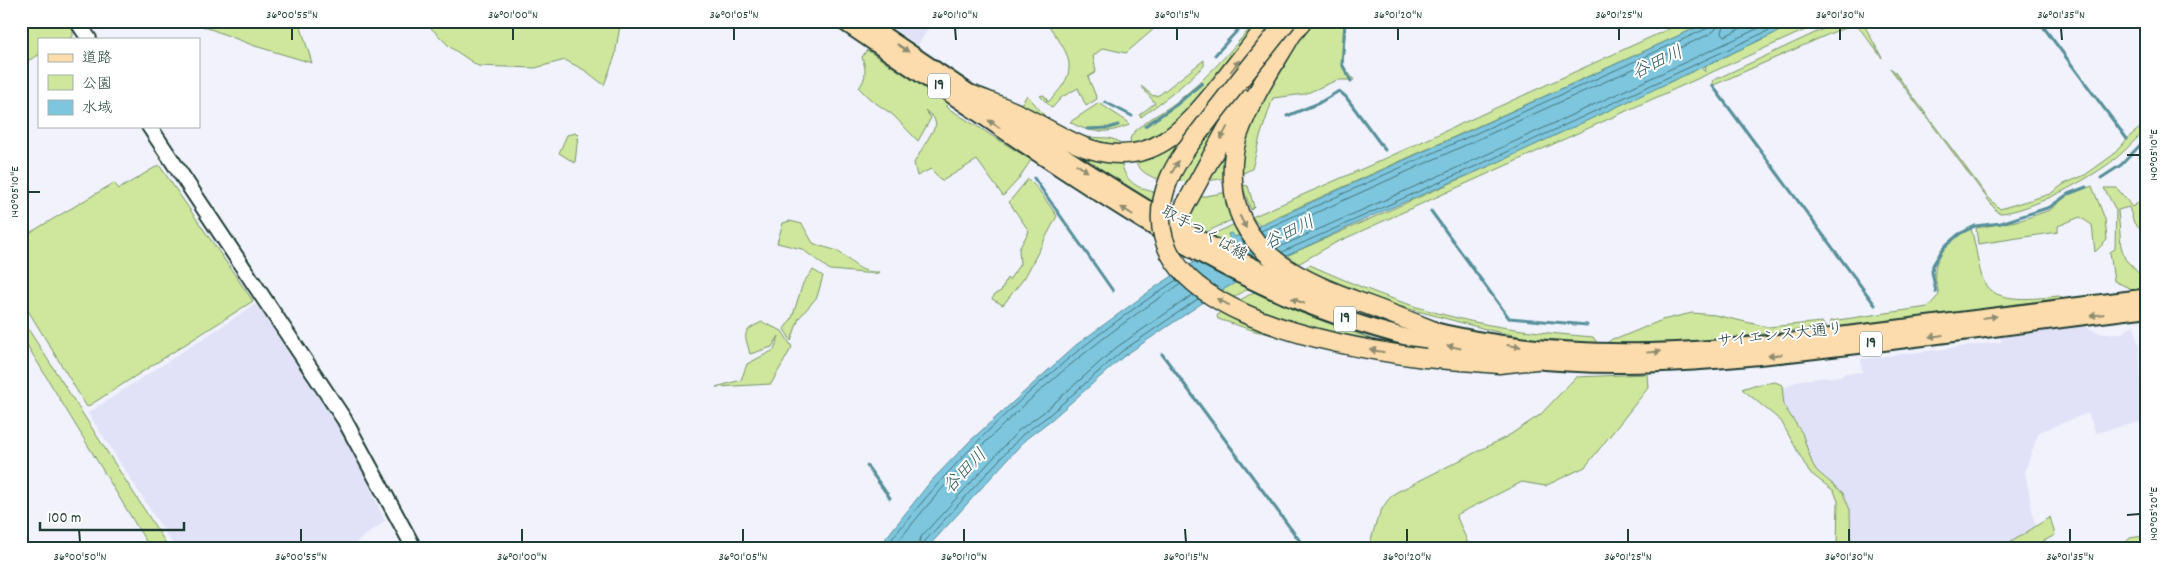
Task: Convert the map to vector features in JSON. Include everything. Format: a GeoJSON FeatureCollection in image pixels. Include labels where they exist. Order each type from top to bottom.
{"type":"FeatureCollection","features":[{"type":"Feature","properties":{"kind":"highway"},"geometry":{"type":"LineString","coordinates":[[973,95],[1016,112],[1042,141],[1109,154],[1135,153],[1164,143],[1188,124],[1270,21]]}},
{"type":"Feature","properties":{"kind":"highway"},"geometry":{"type":"LineString","coordinates":[[1303,21],[1289,28],[1187,147],[1169,179],[1162,205],[1162,227],[1168,249],[1179,268],[1196,286],[1230,306],[1284,329],[1338,344],[1425,358],[1498,364],[1536,360]]}},
{"type":"Feature","properties":{"kind":"highway"},"geometry":{"type":"LineString","coordinates":[[1289,28],[1249,107],[1234,150],[1232,174],[1234,196],[1242,222],[1268,255],[1306,280],[1330,292],[1432,330]]}},
{"type":"Feature","properties":{"kind":"highway"},"geometry":{"type":"LineString","coordinates":[[1171,232],[1240,103],[1274,54],[1289,28]]}},
{"type":"Feature","properties":{"kind":"main road","name":"取手つくば線"},"geometry":{"type":"LineString","coordinates":[[842,21],[1042,141],[1171,232],[1271,289],[1349,320],[1429,342],[1494,355],[1595,364]]}},
{"type":"Feature","properties":{"kind":"main road","name":"19"},"geometry":{"type":"LineString","coordinates":[[863,21],[973,95]]}},
{"type":"Feature","properties":{"kind":"main road","name":"取手つくば線"},"geometry":{"type":"LineString","coordinates":[[1171,232],[1225,253],[1300,288],[1350,307],[1432,330],[1510,345],[1570,351],[1606,352]]}},
{"type":"Feature","properties":{"kind":"main road","name":"サイエンス大通り"},"geometry":{"type":"LineString","coordinates":[[1606,352],[1652,352],[1762,345],[2146,297]]}},
{"type":"Feature","properties":{"kind":"main road","name":"サイエンス大通り"},"geometry":{"type":"LineString","coordinates":[[1595,364],[1707,361],[1763,356],[2146,309]]}},
{"type":"Feature","properties":{"kind":"street"},"geometry":{"type":"LineString","coordinates":[[77,21],[88,38]]}},
{"type":"Feature","properties":{"kind":"street"},"geometry":{"type":"LineString","coordinates":[[150,128],[344,419],[414,548]]}},
{"type":"Feature","properties":{"kind":"shaded area"},"geometry":{"type":"Polygon","coordinates":[[[882,21],[933,21],[918,45],[882,21]]]}},
{"type":"Feature","properties":{"kind":"shaded area"},"geometry":{"type":"Polygon","coordinates":[[[256,304],[339,428],[367,481],[385,521],[351,548],[175,548],[88,413],[256,304]]]}},
{"type":"Feature","properties":{"kind":"shaded area"},"geometry":{"type":"Polygon","coordinates":[[[2134,324],[2139,348],[2143,421],[2096,433],[2088,413],[2039,432],[2025,471],[2035,526],[2002,548],[1851,548],[1850,511],[1843,493],[1817,471],[1812,463],[1802,433],[1784,406],[1782,385],[1786,387],[1800,380],[1862,372],[1861,359],[2001,342],[2001,337],[2084,326],[2102,334],[2123,333],[2134,324]]]}},
{"type":"Feature","properties":{"kind":"green space"},"geometry":{"type":"Polygon","coordinates":[[[21,21],[66,21],[73,30],[73,36],[70,38],[38,38],[38,56],[21,64],[21,21]]]}},
{"type":"Feature","properties":{"kind":"green space"},"geometry":{"type":"Polygon","coordinates":[[[299,21],[312,63],[255,46],[192,22],[299,21]]]}},
{"type":"Feature","properties":{"kind":"green space"},"geometry":{"type":"Polygon","coordinates":[[[420,21],[526,21],[525,25],[620,25],[615,56],[604,85],[586,71],[565,60],[535,68],[478,66],[450,47],[431,28],[420,21]]]}},
{"type":"Feature","properties":{"kind":"green space"},"geometry":{"type":"Polygon","coordinates":[[[1163,21],[1126,53],[1103,48],[1093,56],[1096,72],[1088,77],[1097,99],[1086,106],[1078,88],[1062,97],[1052,108],[1040,96],[1044,95],[1048,102],[1059,91],[1069,71],[1066,53],[1046,22],[1163,21]]]}},
{"type":"Feature","properties":{"kind":"green space"},"geometry":{"type":"Polygon","coordinates":[[[1256,21],[1265,21],[1179,125],[1132,149],[1130,139],[1132,134],[1183,97],[1206,77],[1256,21]]]}},
{"type":"Feature","properties":{"kind":"green space"},"geometry":{"type":"Polygon","coordinates":[[[1311,21],[1346,21],[1343,65],[1354,80],[1337,80],[1305,94],[1273,98],[1252,169],[1239,175],[1241,151],[1260,100],[1284,55],[1311,21]]]}},
{"type":"Feature","properties":{"kind":"green space"},"geometry":{"type":"Polygon","coordinates":[[[1686,21],[1711,21],[1259,225],[1252,217],[1371,165],[1686,21]]]}},
{"type":"Feature","properties":{"kind":"green space"},"geometry":{"type":"Polygon","coordinates":[[[1801,21],[1825,21],[1335,243],[1298,264],[1286,256],[1494,164],[1701,67],[1706,71],[1705,66],[1801,21]]]}},
{"type":"Feature","properties":{"kind":"green space"},"geometry":{"type":"Polygon","coordinates":[[[1854,21],[1862,21],[1882,58],[1854,21]]]}},
{"type":"Feature","properties":{"kind":"green space"},"geometry":{"type":"Polygon","coordinates":[[[1843,22],[1847,28],[1836,31],[1714,85],[1712,81],[1834,24],[1843,22]]]}},
{"type":"Feature","properties":{"kind":"green space"},"geometry":{"type":"Polygon","coordinates":[[[867,50],[947,103],[946,107],[1031,160],[1017,181],[1003,196],[977,160],[942,181],[931,169],[917,176],[914,163],[936,125],[934,118],[925,110],[931,118],[918,141],[893,115],[870,99],[859,88],[865,73],[862,57],[867,50]]]}},
{"type":"Feature","properties":{"kind":"green space"},"geometry":{"type":"Polygon","coordinates":[[[1204,60],[1204,66],[1172,94],[1141,117],[1139,115],[1155,103],[1141,86],[1153,96],[1159,95],[1204,60]]]}},
{"type":"Feature","properties":{"kind":"green space"},"geometry":{"type":"Polygon","coordinates":[[[1260,66],[1242,94],[1193,182],[1176,181],[1182,168],[1260,66]]]}},
{"type":"Feature","properties":{"kind":"green space"},"geometry":{"type":"Polygon","coordinates":[[[1890,68],[1987,196],[2000,209],[2050,194],[2064,184],[2085,175],[2113,155],[2130,136],[2146,123],[2146,129],[2105,167],[2076,184],[2025,208],[1998,213],[1890,68]]]}},
{"type":"Feature","properties":{"kind":"green space"},"geometry":{"type":"Polygon","coordinates":[[[1027,95],[1051,123],[1015,104],[1022,103],[1027,95]]]}},
{"type":"Feature","properties":{"kind":"green space"},"geometry":{"type":"Polygon","coordinates":[[[1099,103],[1128,122],[1129,125],[1114,130],[1092,131],[1070,122],[1099,103]]]}},
{"type":"Feature","properties":{"kind":"green space"},"geometry":{"type":"Polygon","coordinates":[[[576,133],[578,135],[575,163],[559,153],[567,135],[576,133]]]}},
{"type":"Feature","properties":{"kind":"green space"},"geometry":{"type":"Polygon","coordinates":[[[1187,134],[1162,180],[1146,173],[1137,165],[1135,161],[1187,134]]]}},
{"type":"Feature","properties":{"kind":"green space"},"geometry":{"type":"Polygon","coordinates":[[[1082,137],[1109,138],[1118,141],[1120,144],[1117,146],[1082,137]]]}},
{"type":"Feature","properties":{"kind":"green space"},"geometry":{"type":"Polygon","coordinates":[[[1228,138],[1227,178],[1206,181],[1228,138]]]}},
{"type":"Feature","properties":{"kind":"green space"},"geometry":{"type":"Polygon","coordinates":[[[1078,153],[1121,161],[1129,180],[1139,187],[1159,193],[1155,208],[1100,172],[1078,153]]]}},
{"type":"Feature","properties":{"kind":"green space"},"geometry":{"type":"Polygon","coordinates":[[[159,165],[253,301],[87,407],[21,299],[21,238],[114,183],[119,189],[159,165]]]}},
{"type":"Feature","properties":{"kind":"green space"},"geometry":{"type":"Polygon","coordinates":[[[1028,179],[1038,189],[1057,216],[1025,277],[1003,305],[992,299],[995,294],[1001,291],[1007,278],[1009,280],[1020,264],[1019,249],[1029,231],[1009,202],[1028,179]]]}},
{"type":"Feature","properties":{"kind":"green space"},"geometry":{"type":"Polygon","coordinates":[[[1242,185],[1248,186],[1254,207],[1251,210],[1242,185]]]}},
{"type":"Feature","properties":{"kind":"green space"},"geometry":{"type":"Polygon","coordinates":[[[2092,186],[2105,219],[2107,240],[2095,252],[2092,225],[2080,217],[2058,226],[2058,232],[1978,244],[1976,228],[2021,220],[2050,210],[2068,195],[2092,186]]]}},
{"type":"Feature","properties":{"kind":"green space"},"geometry":{"type":"Polygon","coordinates":[[[2104,188],[2117,188],[2132,207],[2138,203],[2146,203],[2146,235],[2134,223],[2129,207],[2118,210],[2121,246],[2125,259],[2146,281],[2146,291],[2138,292],[2114,281],[2110,252],[2115,249],[2116,210],[2104,188]]]}},
{"type":"Feature","properties":{"kind":"green space"},"geometry":{"type":"Polygon","coordinates":[[[1228,192],[1236,218],[1202,234],[1187,226],[1200,197],[1228,192]]]}},
{"type":"Feature","properties":{"kind":"green space"},"geometry":{"type":"Polygon","coordinates":[[[790,221],[802,224],[813,243],[837,251],[865,271],[879,272],[876,274],[830,270],[802,249],[777,243],[783,223],[790,221]]]}},
{"type":"Feature","properties":{"kind":"green space"},"geometry":{"type":"Polygon","coordinates":[[[1237,223],[1243,233],[1234,238],[1228,234],[1231,239],[1222,245],[1207,237],[1237,223]]]}},
{"type":"Feature","properties":{"kind":"green space"},"geometry":{"type":"Polygon","coordinates":[[[1971,229],[1982,277],[1989,289],[2007,297],[2029,299],[2059,296],[2062,298],[1830,330],[1831,321],[1928,307],[1939,295],[1935,274],[1939,257],[1953,240],[1971,229]]]}},
{"type":"Feature","properties":{"kind":"green space"},"geometry":{"type":"Polygon","coordinates":[[[1310,265],[1380,294],[1434,312],[1505,328],[1593,337],[1597,343],[1529,338],[1493,331],[1372,299],[1338,288],[1302,269],[1310,265]]]}},
{"type":"Feature","properties":{"kind":"green space"},"geometry":{"type":"Polygon","coordinates":[[[813,270],[823,276],[817,297],[799,318],[791,341],[784,329],[792,318],[803,283],[813,270]]]}},
{"type":"Feature","properties":{"kind":"green space"},"geometry":{"type":"Polygon","coordinates":[[[1236,282],[1248,289],[1229,300],[1217,293],[1236,282]]]}},
{"type":"Feature","properties":{"kind":"green space"},"geometry":{"type":"Polygon","coordinates":[[[1254,292],[1299,312],[1388,345],[1310,331],[1235,303],[1254,292]]]}},
{"type":"Feature","properties":{"kind":"green space"},"geometry":{"type":"Polygon","coordinates":[[[1222,309],[1309,342],[1255,331],[1218,319],[1217,316],[1222,309]]]}},
{"type":"Feature","properties":{"kind":"green space"},"geometry":{"type":"Polygon","coordinates":[[[1692,313],[1715,315],[1768,327],[1822,322],[1825,327],[1701,341],[1605,344],[1614,338],[1619,338],[1662,320],[1692,313]]]}},
{"type":"Feature","properties":{"kind":"green space"},"geometry":{"type":"Polygon","coordinates":[[[21,318],[169,548],[150,548],[21,335],[21,318]]]}},
{"type":"Feature","properties":{"kind":"green space"},"geometry":{"type":"Polygon","coordinates":[[[762,322],[782,331],[792,347],[771,384],[716,387],[741,380],[747,364],[774,350],[779,336],[772,347],[750,354],[746,338],[747,331],[762,322]]]}},
{"type":"Feature","properties":{"kind":"green space"},"geometry":{"type":"Polygon","coordinates":[[[1647,374],[1648,388],[1585,467],[1545,486],[1522,482],[1456,515],[1470,548],[1369,548],[1381,511],[1395,493],[1508,436],[1540,415],[1576,377],[1647,374]]]}},
{"type":"Feature","properties":{"kind":"green space"},"geometry":{"type":"Polygon","coordinates":[[[1775,382],[1782,385],[1784,406],[1802,433],[1812,463],[1817,471],[1843,493],[1850,510],[1851,548],[1837,548],[1838,501],[1834,491],[1809,472],[1781,421],[1742,389],[1775,382]]]}},
{"type":"Feature","properties":{"kind":"green space"},"geometry":{"type":"Polygon","coordinates":[[[2050,517],[2055,535],[2031,548],[2002,548],[2050,517]]]}},
{"type":"Feature","properties":{"kind":"green space"},"geometry":{"type":"Polygon","coordinates":[[[2143,536],[2146,539],[2146,548],[2129,548],[2125,543],[2130,538],[2143,536]]]}},
{"type":"Feature","properties":{"kind":"water","name":"谷田川"},"geometry":{"type":"Polygon","coordinates":[[[1711,21],[1801,21],[1494,164],[1374,215],[1269,264],[1217,293],[1124,356],[1051,420],[1026,439],[927,548],[878,548],[931,481],[970,441],[1076,345],[1157,286],[1230,239],[1228,234],[1231,233],[1235,237],[1711,21]]]}},
{"type":"Feature","properties":{"kind":"waterway"},"geometry":{"type":"LineString","coordinates":[[1215,55],[1246,21]]}},
{"type":"Feature","properties":{"kind":"waterway"},"geometry":{"type":"LineString","coordinates":[[1345,21],[1342,64],[1351,81]]}},
{"type":"Feature","properties":{"kind":"waterway"},"geometry":{"type":"LineString","coordinates":[[2039,21],[2127,139]]}},
{"type":"Feature","properties":{"kind":"waterway"},"geometry":{"type":"LineString","coordinates":[[1145,126],[1176,105],[1202,83]]}},
{"type":"Feature","properties":{"kind":"waterway"},"geometry":{"type":"LineString","coordinates":[[1712,85],[1875,305]]}},
{"type":"Feature","properties":{"kind":"waterway"},"geometry":{"type":"LineString","coordinates":[[1287,116],[1319,103],[1339,91],[1346,97],[1385,150]]}},
{"type":"Feature","properties":{"kind":"waterway"},"geometry":{"type":"LineString","coordinates":[[1105,102],[1132,116]]}},
{"type":"Feature","properties":{"kind":"waterway"},"geometry":{"type":"LineString","coordinates":[[1087,129],[1109,128],[1118,125]]}},
{"type":"Feature","properties":{"kind":"waterway"},"geometry":{"type":"LineString","coordinates":[[2101,178],[2121,165],[2146,139]]}},
{"type":"Feature","properties":{"kind":"waterway"},"geometry":{"type":"LineString","coordinates":[[1034,178],[1113,291]]}},
{"type":"Feature","properties":{"kind":"waterway"},"geometry":{"type":"LineString","coordinates":[[1936,292],[1932,272],[1933,265],[1944,247],[1959,234],[1975,226],[2001,223],[2050,207],[2068,194],[2086,187]]}},
{"type":"Feature","properties":{"kind":"waterway"},"geometry":{"type":"LineString","coordinates":[[1431,211],[1509,318],[1587,325]]}},
{"type":"Feature","properties":{"kind":"waterway"},"geometry":{"type":"LineString","coordinates":[[1162,354],[1305,548]]}},
{"type":"Feature","properties":{"kind":"waterway"},"geometry":{"type":"LineString","coordinates":[[867,466],[890,498]]}}]}
